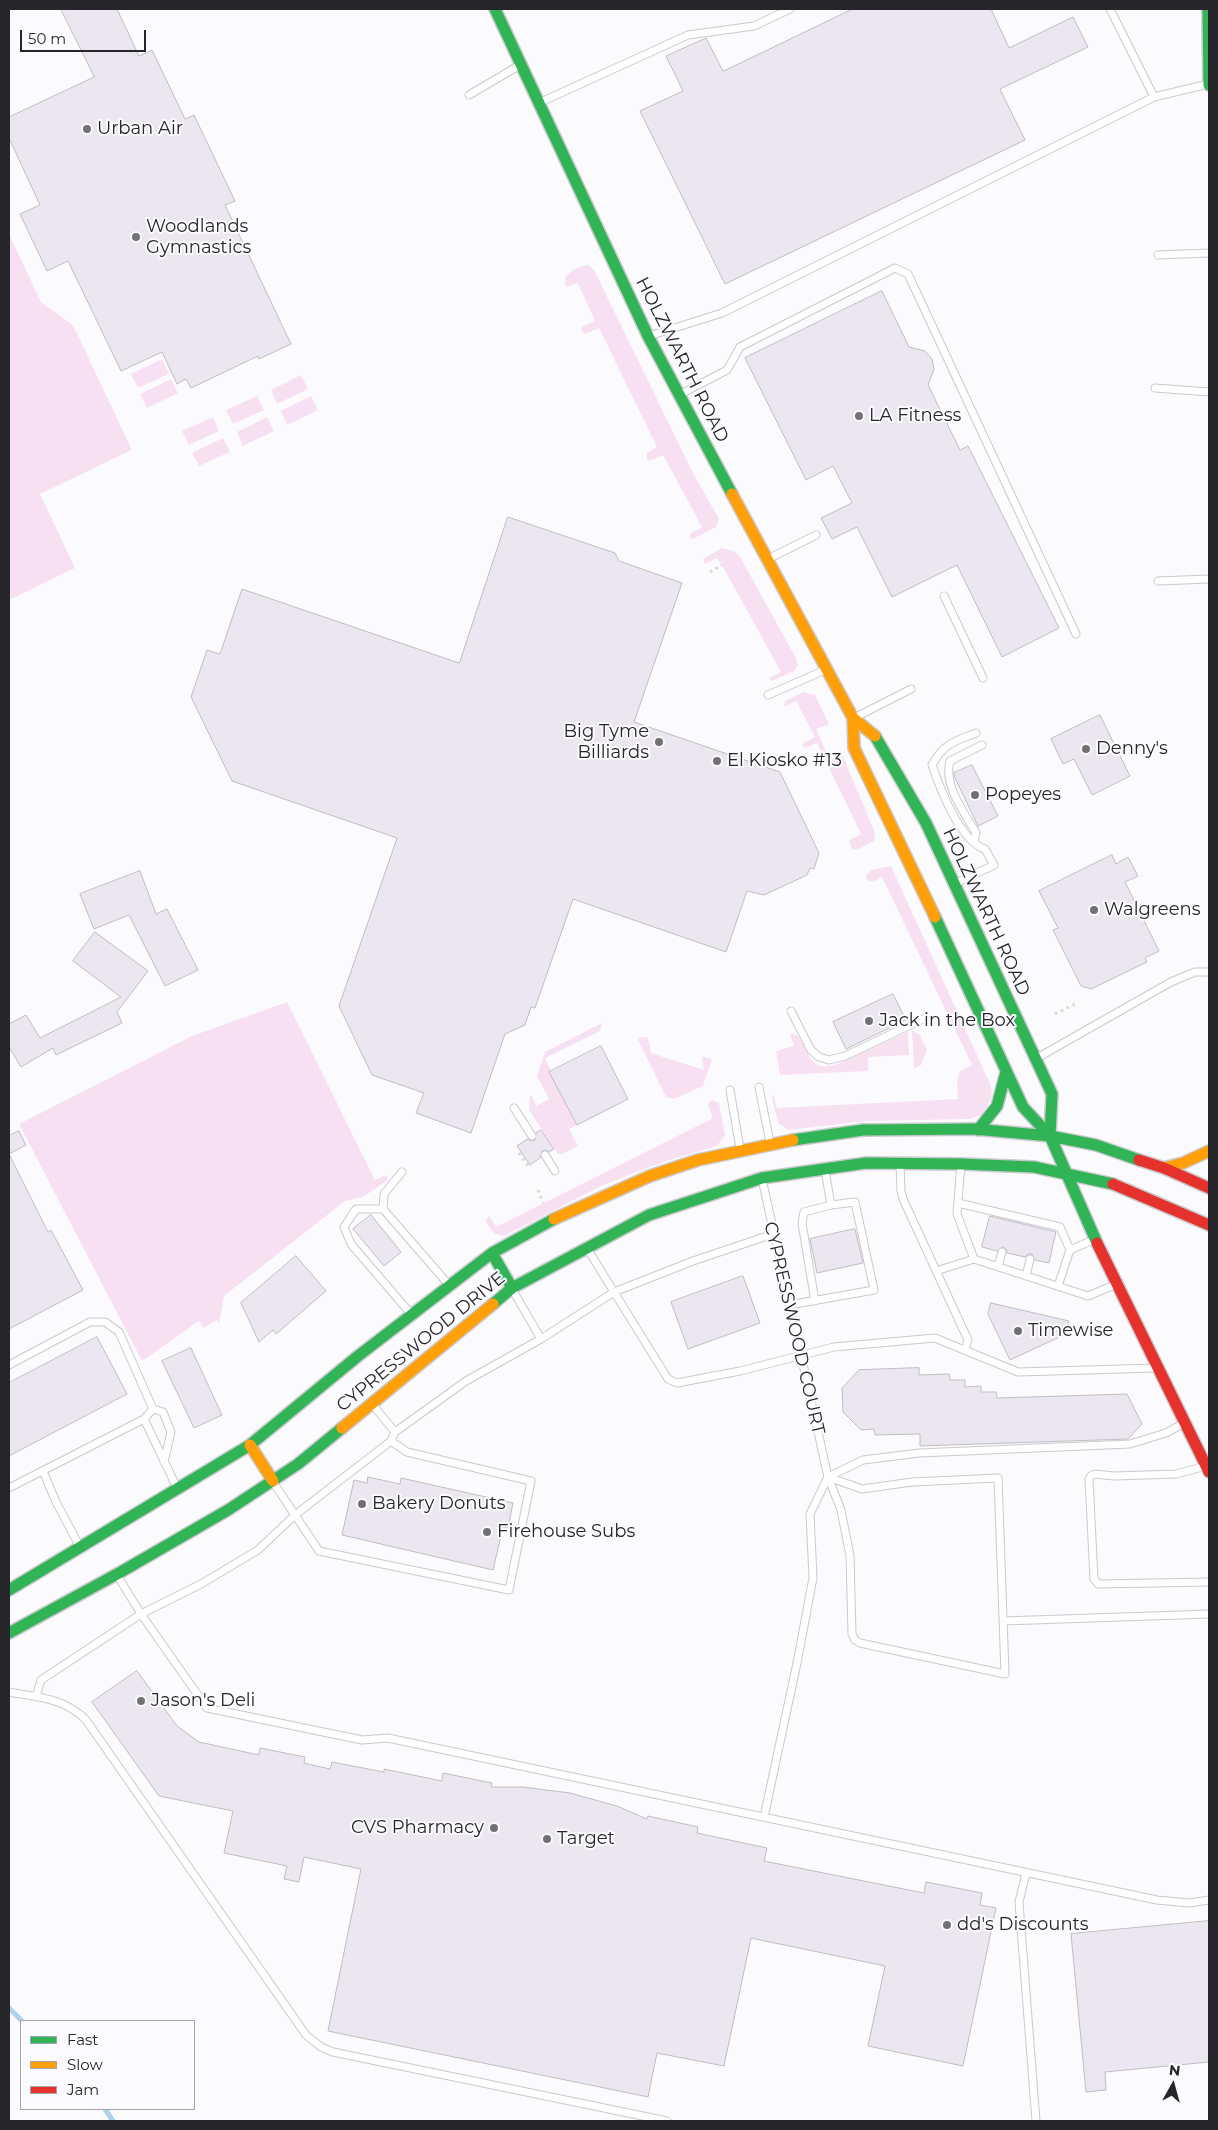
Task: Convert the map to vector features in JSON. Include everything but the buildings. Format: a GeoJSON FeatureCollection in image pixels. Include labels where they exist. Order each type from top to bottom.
{"type":"FeatureCollection","features":[{"type":"Feature","properties":{"kind":"main road","name":"HOLZWARTH ROAD"},"geometry":{"type":"LineString","coordinates":[[496,9],[648,336],[679,396],[826,670],[854,718],[875,736],[926,824],[1052,1094],[1050,1136]]}},
{"type":"Feature","properties":{"kind":"main road"},"geometry":{"type":"LineString","coordinates":[[1208,9],[1209,84]]}},
{"type":"Feature","properties":{"kind":"main road","name":"HOLZWARTH ROAD"},"geometry":{"type":"LineString","coordinates":[[854,718],[854,748],[1006,1072],[1023,1107],[1050,1136],[1116,1284],[1208,1469]]}},
{"type":"Feature","properties":{"kind":"main road"},"geometry":{"type":"LineString","coordinates":[[978,1130],[997,1106],[1006,1072]]}},
{"type":"Feature","properties":{"kind":"main road","name":"CYPRESSWOOD DRIVE"},"geometry":{"type":"LineString","coordinates":[[9,1590],[250,1445],[358,1356],[492,1253],[546,1223],[621,1188],[698,1160],[770,1143],[863,1130],[978,1130],[1050,1136],[1096,1145],[1164,1168],[1209,1188]]}},
{"type":"Feature","properties":{"kind":"main road"},"geometry":{"type":"LineString","coordinates":[[1164,1168],[1183,1163],[1209,1151]]}},
{"type":"Feature","properties":{"kind":"main road","name":"CYPRESSWOOD DRIVE"},"geometry":{"type":"LineString","coordinates":[[9,1633],[117,1575],[220,1515],[273,1481],[298,1464],[512,1288],[649,1215],[762,1178],[866,1163],[961,1164],[1034,1167],[1115,1184],[1209,1225]]}},
{"type":"Feature","properties":{"kind":"main road"},"geometry":{"type":"LineString","coordinates":[[492,1253],[512,1288]]}},
{"type":"Feature","properties":{"kind":"main road"},"geometry":{"type":"LineString","coordinates":[[250,1445],[273,1481]]}},
{"type":"Feature","properties":{"kind":"lane"},"geometry":{"type":"LineString","coordinates":[[540,102],[688,35],[754,26],[790,9]]}},
{"type":"Feature","properties":{"kind":"lane"},"geometry":{"type":"LineString","coordinates":[[1110,9],[1154,97]]}},
{"type":"Feature","properties":{"kind":"lane"},"geometry":{"type":"LineString","coordinates":[[469,95],[522,64]]}},
{"type":"Feature","properties":{"kind":"lane"},"geometry":{"type":"LineString","coordinates":[[648,336],[722,313],[1154,97],[1209,84]]}},
{"type":"Feature","properties":{"kind":"lane"},"geometry":{"type":"LineString","coordinates":[[1158,255],[1209,253]]}},
{"type":"Feature","properties":{"kind":"lane"},"geometry":{"type":"LineString","coordinates":[[679,396],[727,370],[740,347],[895,268],[908,274],[1076,634]]}},
{"type":"Feature","properties":{"kind":"lane"},"geometry":{"type":"LineString","coordinates":[[1155,388],[1209,392]]}},
{"type":"Feature","properties":{"kind":"lane"},"geometry":{"type":"LineString","coordinates":[[767,559],[816,534]]}},
{"type":"Feature","properties":{"kind":"lane"},"geometry":{"type":"LineString","coordinates":[[1158,581],[1209,579]]}},
{"type":"Feature","properties":{"kind":"lane"},"geometry":{"type":"LineString","coordinates":[[944,596],[983,678]]}},
{"type":"Feature","properties":{"kind":"lane"},"geometry":{"type":"LineString","coordinates":[[768,695],[826,670]]}},
{"type":"Feature","properties":{"kind":"lane"},"geometry":{"type":"LineString","coordinates":[[854,718],[911,690]]}},
{"type":"Feature","properties":{"kind":"lane"},"geometry":{"type":"LineString","coordinates":[[954,884],[994,866],[985,849],[979,847],[962,830],[941,790],[932,765],[939,753],[948,744],[976,733]]}},
{"type":"Feature","properties":{"kind":"lane"},"geometry":{"type":"LineString","coordinates":[[974,840],[976,833],[950,784],[947,772],[950,761],[982,746]]}},
{"type":"Feature","properties":{"kind":"lane"},"geometry":{"type":"LineString","coordinates":[[1036,1059],[1171,982],[1195,972],[1209,972]]}},
{"type":"Feature","properties":{"kind":"lane"},"geometry":{"type":"LineString","coordinates":[[791,1011],[811,1050],[819,1057],[829,1060],[845,1056],[923,1019]]}},
{"type":"Feature","properties":{"kind":"lane"},"geometry":{"type":"LineString","coordinates":[[760,1087],[770,1143]]}},
{"type":"Feature","properties":{"kind":"lane"},"geometry":{"type":"LineString","coordinates":[[730,1090],[740,1150]]}},
{"type":"Feature","properties":{"kind":"lane"},"geometry":{"type":"LineString","coordinates":[[514,1108],[532,1136]]}},
{"type":"Feature","properties":{"kind":"lane"},"geometry":{"type":"LineString","coordinates":[[545,1155],[555,1171]]}},
{"type":"Feature","properties":{"kind":"lane"},"geometry":{"type":"LineString","coordinates":[[900,1164],[903,1199],[968,1340],[965,1350]]}},
{"type":"Feature","properties":{"kind":"lane"},"geometry":{"type":"LineString","coordinates":[[961,1164],[957,1214],[974,1259]]}},
{"type":"Feature","properties":{"kind":"lane"},"geometry":{"type":"LineString","coordinates":[[825,1169],[831,1204]]}},
{"type":"Feature","properties":{"kind":"lane"},"geometry":{"type":"LineString","coordinates":[[402,1172],[384,1194],[383,1209],[449,1285]]}},
{"type":"Feature","properties":{"kind":"lane","name":"CYPRESSWOOD COURT"},"geometry":{"type":"LineString","coordinates":[[762,1178],[828,1477],[841,1510],[850,1556],[852,1634],[855,1640],[860,1643],[1005,1674],[1003,1621]]}},
{"type":"Feature","properties":{"kind":"lane"},"geometry":{"type":"LineString","coordinates":[[789,1305],[874,1290],[855,1202],[831,1204],[804,1212],[802,1223],[815,1300]]}},
{"type":"Feature","properties":{"kind":"lane"},"geometry":{"type":"LineString","coordinates":[[958,1203],[1009,1218],[1060,1227],[1070,1250],[1058,1286]]}},
{"type":"Feature","properties":{"kind":"lane"},"geometry":{"type":"LineString","coordinates":[[383,1209],[356,1209],[344,1227],[351,1244],[411,1314]]}},
{"type":"Feature","properties":{"kind":"lane"},"geometry":{"type":"LineString","coordinates":[[36,1697],[41,1680],[141,1614],[201,1584],[258,1550],[295,1515],[391,1441],[395,1432],[466,1381],[541,1339],[614,1292],[773,1234]]}},
{"type":"Feature","properties":{"kind":"lane"},"geometry":{"type":"LineString","coordinates":[[1070,1250],[1095,1239]]}},
{"type":"Feature","properties":{"kind":"lane"},"geometry":{"type":"LineString","coordinates":[[587,1248],[668,1379],[677,1383],[740,1371],[834,1347],[935,1338],[1018,1372],[1157,1368]]}},
{"type":"Feature","properties":{"kind":"lane"},"geometry":{"type":"LineString","coordinates":[[998,1267],[1002,1252]]}},
{"type":"Feature","properties":{"kind":"lane"},"geometry":{"type":"LineString","coordinates":[[936,1271],[974,1259],[1088,1296],[1116,1284]]}},
{"type":"Feature","properties":{"kind":"lane"},"geometry":{"type":"LineString","coordinates":[[1026,1276],[1030,1259]]}},
{"type":"Feature","properties":{"kind":"lane"},"geometry":{"type":"LineString","coordinates":[[512,1288],[541,1339]]}},
{"type":"Feature","properties":{"kind":"lane"},"geometry":{"type":"LineString","coordinates":[[9,1365],[90,1322],[105,1322],[119,1332],[152,1409]]}},
{"type":"Feature","properties":{"kind":"lane"},"geometry":{"type":"LineString","coordinates":[[371,1404],[395,1432]]}},
{"type":"Feature","properties":{"kind":"lane"},"geometry":{"type":"LineString","coordinates":[[9,1488],[144,1419],[152,1409]]}},
{"type":"Feature","properties":{"kind":"lane"},"geometry":{"type":"LineString","coordinates":[[152,1409],[163,1412],[171,1432],[164,1462]]}},
{"type":"Feature","properties":{"kind":"lane"},"geometry":{"type":"LineString","coordinates":[[144,1419],[178,1489]]}},
{"type":"Feature","properties":{"kind":"lane"},"geometry":{"type":"LineString","coordinates":[[764,1817],[813,1578],[810,1514],[828,1477],[863,1460],[919,1453],[1130,1444],[1166,1433],[1184,1423]]}},
{"type":"Feature","properties":{"kind":"lane"},"geometry":{"type":"LineString","coordinates":[[273,1481],[318,1551],[509,1590],[531,1481],[406,1452],[391,1441]]}},
{"type":"Feature","properties":{"kind":"lane"},"geometry":{"type":"LineString","coordinates":[[1208,1469],[1176,1474],[1114,1476],[1095,1474],[1090,1476],[1089,1479],[1094,1578],[1098,1584],[1209,1582]]}},
{"type":"Feature","properties":{"kind":"lane"},"geometry":{"type":"LineString","coordinates":[[43,1471],[56,1502],[80,1548]]}},
{"type":"Feature","properties":{"kind":"lane"},"geometry":{"type":"LineString","coordinates":[[828,1477],[862,1489],[912,1482],[998,1478],[1003,1621],[1209,1614]]}},
{"type":"Feature","properties":{"kind":"lane"},"geometry":{"type":"LineString","coordinates":[[117,1575],[141,1614],[207,1708],[362,1740],[388,1738],[1157,1900],[1189,1903],[1209,1900]]}},
{"type":"Feature","properties":{"kind":"lane"},"geometry":{"type":"LineString","coordinates":[[9,1692],[68,1705],[86,1720],[306,2035],[313,2042],[333,2052],[667,2121]]}},
{"type":"Feature","properties":{"kind":"lane"},"geometry":{"type":"LineString","coordinates":[[1026,1872],[1019,1902],[1036,2121]]}},
{"type":"Feature","properties":{"kind":"path"},"geometry":{"type":"LineString","coordinates":[[710,572],[722,565]]}},
{"type":"Feature","properties":{"kind":"path"},"geometry":{"type":"LineString","coordinates":[[1055,1014],[1075,1004]]}},
{"type":"Feature","properties":{"kind":"path"},"geometry":{"type":"LineString","coordinates":[[519,1153],[530,1169]]}},
{"type":"Feature","properties":{"kind":"path"},"geometry":{"type":"LineString","coordinates":[[538,1190],[543,1203]]}},
{"type":"Feature","properties":{"kind":"shaded area"},"geometry":{"type":"Polygon","coordinates":[[[9,234],[41,302],[73,325],[132,450],[40,494],[75,568],[9,600],[9,234]]]}},
{"type":"Feature","properties":{"kind":"shaded area"},"geometry":{"type":"Polygon","coordinates":[[[589,265],[594,270],[693,473],[719,519],[716,527],[693,539],[690,538],[690,534],[702,527],[663,455],[649,461],[647,459],[647,453],[657,447],[599,328],[585,334],[581,330],[582,327],[595,321],[578,283],[566,287],[565,277],[582,266],[589,265]]]}},
{"type":"Feature","properties":{"kind":"shaded area"},"geometry":{"type":"Polygon","coordinates":[[[162,359],[169,374],[138,388],[131,374],[162,359]]]}},
{"type":"Feature","properties":{"kind":"shaded area"},"geometry":{"type":"Polygon","coordinates":[[[301,375],[308,389],[277,404],[271,390],[301,375]]]}},
{"type":"Feature","properties":{"kind":"shaded area"},"geometry":{"type":"Polygon","coordinates":[[[171,379],[178,393],[147,408],[140,394],[171,379]]]}},
{"type":"Feature","properties":{"kind":"shaded area"},"geometry":{"type":"Polygon","coordinates":[[[257,396],[264,410],[233,424],[226,410],[257,396]]]}},
{"type":"Feature","properties":{"kind":"shaded area"},"geometry":{"type":"Polygon","coordinates":[[[311,396],[318,410],[287,425],[281,411],[311,396]]]}},
{"type":"Feature","properties":{"kind":"shaded area"},"geometry":{"type":"Polygon","coordinates":[[[213,417],[219,431],[189,445],[182,431],[213,417]]]}},
{"type":"Feature","properties":{"kind":"shaded area"},"geometry":{"type":"Polygon","coordinates":[[[267,417],[274,431],[243,446],[237,432],[267,417]]]}},
{"type":"Feature","properties":{"kind":"shaded area"},"geometry":{"type":"Polygon","coordinates":[[[223,438],[230,452],[199,466],[192,453],[223,438]]]}},
{"type":"Feature","properties":{"kind":"shaded area"},"geometry":{"type":"Polygon","coordinates":[[[722,548],[739,555],[796,658],[798,665],[794,671],[772,681],[769,678],[781,672],[722,565],[717,558],[705,564],[703,559],[722,548]]]}},
{"type":"Feature","properties":{"kind":"shaded area"},"geometry":{"type":"Polygon","coordinates":[[[804,692],[815,695],[829,724],[816,729],[830,760],[842,754],[875,833],[874,841],[861,848],[852,850],[849,840],[861,834],[817,743],[806,748],[803,746],[803,743],[815,737],[796,701],[784,707],[785,701],[804,692]]]}},
{"type":"Feature","properties":{"kind":"shaded area"},"geometry":{"type":"Polygon","coordinates":[[[891,866],[991,1086],[992,1097],[982,1115],[970,1119],[866,1121],[788,1130],[778,1123],[772,1098],[773,1094],[777,1108],[958,1099],[957,1081],[960,1071],[972,1065],[882,877],[873,882],[867,880],[866,875],[871,870],[891,866]]]}},
{"type":"Feature","properties":{"kind":"shaded area"},"geometry":{"type":"Polygon","coordinates":[[[287,1002],[375,1180],[386,1175],[388,1180],[363,1197],[345,1201],[224,1296],[219,1324],[217,1320],[203,1328],[199,1321],[142,1361],[19,1124],[192,1036],[287,1002]]]}},
{"type":"Feature","properties":{"kind":"shaded area"},"geometry":{"type":"Polygon","coordinates":[[[602,1023],[600,1031],[545,1058],[550,1072],[577,1125],[569,1129],[578,1146],[558,1154],[529,1110],[530,1096],[532,1096],[536,1106],[549,1099],[537,1076],[545,1052],[602,1023]]]}},
{"type":"Feature","properties":{"kind":"shaded area"},"geometry":{"type":"Polygon","coordinates":[[[912,1030],[920,1035],[927,1050],[921,1065],[914,1069],[912,1030]]]}},
{"type":"Feature","properties":{"kind":"shaded area"},"geometry":{"type":"Polygon","coordinates":[[[908,1032],[909,1055],[868,1057],[868,1071],[780,1075],[776,1051],[794,1046],[790,1033],[797,1035],[815,1063],[826,1066],[835,1065],[908,1032]]]}},
{"type":"Feature","properties":{"kind":"shaded area"},"geometry":{"type":"Polygon","coordinates":[[[640,1037],[648,1038],[651,1053],[704,1070],[702,1057],[712,1059],[703,1086],[674,1099],[666,1097],[638,1040],[640,1037]]]}},
{"type":"Feature","properties":{"kind":"shaded area"},"geometry":{"type":"Polygon","coordinates":[[[712,1100],[719,1103],[725,1135],[717,1146],[663,1162],[603,1185],[504,1236],[494,1233],[486,1222],[489,1216],[496,1227],[713,1118],[708,1106],[712,1100]]]}},
{"type":"Feature","properties":{"kind":"waterway"},"geometry":{"type":"LineString","coordinates":[[9,2008],[21,2020]]}},
{"type":"Feature","properties":{"kind":"waterway"},"geometry":{"type":"LineString","coordinates":[[106,2110],[113,2121]]}},
{"type":"Feature","properties":{"kind":"traffic: fast"},"geometry":{"type":"LineString","coordinates":[[495,9],[648,336],[732,494]]}},
{"type":"Feature","properties":{"kind":"traffic: fast"},"geometry":{"type":"LineString","coordinates":[[1208,9],[1209,85]]}},
{"type":"Feature","properties":{"kind":"traffic: fast"},"geometry":{"type":"LineString","coordinates":[[875,736],[926,823],[1052,1094],[1050,1136]]}},
{"type":"Feature","properties":{"kind":"traffic: fast"},"geometry":{"type":"LineString","coordinates":[[935,917],[1023,1107],[1050,1136],[1097,1243]]}},
{"type":"Feature","properties":{"kind":"traffic: fast"},"geometry":{"type":"LineString","coordinates":[[978,1130],[997,1106],[1006,1072]]}},
{"type":"Feature","properties":{"kind":"traffic: fast"},"geometry":{"type":"LineString","coordinates":[[793,1140],[863,1130],[974,1129],[1050,1136],[1096,1145],[1139,1160]]}},
{"type":"Feature","properties":{"kind":"traffic: fast"},"geometry":{"type":"LineString","coordinates":[[493,1304],[512,1288],[649,1215],[762,1178],[866,1163],[961,1164],[1034,1167],[1113,1184]]}},
{"type":"Feature","properties":{"kind":"traffic: fast"},"geometry":{"type":"LineString","coordinates":[[9,1590],[250,1445],[358,1356],[492,1253],[554,1219]]}},
{"type":"Feature","properties":{"kind":"traffic: fast"},"geometry":{"type":"LineString","coordinates":[[492,1253],[512,1288]]}},
{"type":"Feature","properties":{"kind":"traffic: fast"},"geometry":{"type":"LineString","coordinates":[[9,1633],[119,1573],[228,1510],[298,1464],[342,1428]]}},
{"type":"Feature","properties":{"kind":"traffic: slow"},"geometry":{"type":"LineString","coordinates":[[732,494],[853,718],[875,736]]}},
{"type":"Feature","properties":{"kind":"traffic: slow"},"geometry":{"type":"LineString","coordinates":[[853,718],[854,748],[935,917]]}},
{"type":"Feature","properties":{"kind":"traffic: slow"},"geometry":{"type":"LineString","coordinates":[[554,1219],[650,1176],[698,1160],[793,1140]]}},
{"type":"Feature","properties":{"kind":"traffic: slow"},"geometry":{"type":"LineString","coordinates":[[1164,1168],[1183,1163],[1209,1151]]}},
{"type":"Feature","properties":{"kind":"traffic: slow"},"geometry":{"type":"LineString","coordinates":[[342,1428],[493,1304]]}},
{"type":"Feature","properties":{"kind":"traffic: slow"},"geometry":{"type":"LineString","coordinates":[[250,1445],[273,1481]]}},
{"type":"Feature","properties":{"kind":"traffic: jam"},"geometry":{"type":"LineString","coordinates":[[1139,1160],[1164,1168],[1209,1188]]}},
{"type":"Feature","properties":{"kind":"traffic: jam"},"geometry":{"type":"LineString","coordinates":[[1113,1184],[1209,1225]]}},
{"type":"Feature","properties":{"kind":"traffic: jam"},"geometry":{"type":"LineString","coordinates":[[1097,1243],[1209,1472]]}},
{"type":"Feature","properties":{"kind":"place","name":"Urban Air"},"geometry":{"type":"Point","coordinates":[87,129]}},
{"type":"Feature","properties":{"kind":"place","name":"Woodlands Gymnastics"},"geometry":{"type":"Point","coordinates":[136,237]}},
{"type":"Feature","properties":{"kind":"place","name":"LA Fitness"},"geometry":{"type":"Point","coordinates":[859,416]}},
{"type":"Feature","properties":{"kind":"place","name":"Big Tyme Billiards"},"geometry":{"type":"Point","coordinates":[659,742]}},
{"type":"Feature","properties":{"kind":"place","name":"Denny's"},"geometry":{"type":"Point","coordinates":[1086,749]}},
{"type":"Feature","properties":{"kind":"place","name":"El Kiosko #13"},"geometry":{"type":"Point","coordinates":[717,761]}},
{"type":"Feature","properties":{"kind":"place","name":"Popeyes"},"geometry":{"type":"Point","coordinates":[975,795]}},
{"type":"Feature","properties":{"kind":"place","name":"Walgreens"},"geometry":{"type":"Point","coordinates":[1094,910]}},
{"type":"Feature","properties":{"kind":"place","name":"Jack in the Box"},"geometry":{"type":"Point","coordinates":[869,1021]}},
{"type":"Feature","properties":{"kind":"place","name":"Timewise"},"geometry":{"type":"Point","coordinates":[1018,1331]}},
{"type":"Feature","properties":{"kind":"place","name":"Bakery Donuts"},"geometry":{"type":"Point","coordinates":[362,1504]}},
{"type":"Feature","properties":{"kind":"place","name":"Firehouse Subs"},"geometry":{"type":"Point","coordinates":[487,1532]}},
{"type":"Feature","properties":{"kind":"place","name":"Jason's Deli"},"geometry":{"type":"Point","coordinates":[141,1701]}},
{"type":"Feature","properties":{"kind":"place","name":"CVS Pharmacy"},"geometry":{"type":"Point","coordinates":[494,1828]}},
{"type":"Feature","properties":{"kind":"place","name":"Target"},"geometry":{"type":"Point","coordinates":[547,1839]}},
{"type":"Feature","properties":{"kind":"place","name":"dd's Discounts"},"geometry":{"type":"Point","coordinates":[947,1925]}}]}
